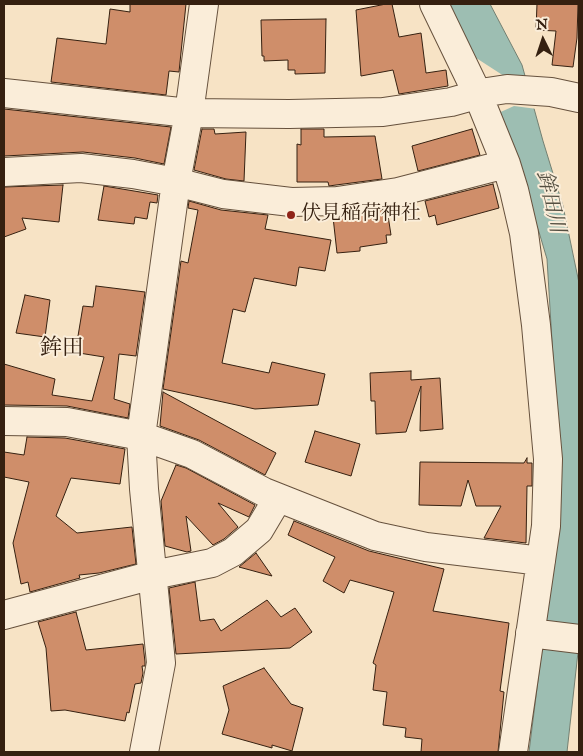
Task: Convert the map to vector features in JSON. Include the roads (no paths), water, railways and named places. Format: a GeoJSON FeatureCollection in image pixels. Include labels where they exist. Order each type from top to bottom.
{"type":"FeatureCollection","features":[{"type":"Feature","properties":{"kind":"street"},"geometry":{"type":"LineString","coordinates":[[144,752],[161,663],[144,489],[141,436],[176,182],[189,112],[204,4]]}},
{"type":"Feature","properties":{"kind":"street"},"geometry":{"type":"LineString","coordinates":[[434,4],[458,56],[483,93],[514,190],[524,233],[540,363],[548,459],[546,526],[514,752]]}},
{"type":"Feature","properties":{"kind":"street"},"geometry":{"type":"LineString","coordinates":[[4,93],[189,112],[289,114],[383,112],[451,102],[483,93],[507,89],[551,92],[579,98]]}},
{"type":"Feature","properties":{"kind":"street"},"geometry":{"type":"LineString","coordinates":[[4,172],[81,168],[133,174],[176,182],[223,194],[290,202],[337,202],[398,192],[506,164]]}},
{"type":"Feature","properties":{"kind":"street"},"geometry":{"type":"LineString","coordinates":[[4,421],[67,422],[141,436],[192,454],[278,498],[376,536],[426,547],[541,561]]}},
{"type":"Feature","properties":{"kind":"street"},"geometry":{"type":"LineString","coordinates":[[4,615],[153,574],[212,563],[234,552],[259,530],[278,498]]}},
{"type":"Feature","properties":{"kind":"street"},"geometry":{"type":"LineString","coordinates":[[532,633],[579,639]]}},
{"type":"Feature","properties":{"kind":"water","name":"鉾田川"},"geometry":{"type":"Polygon","coordinates":[[[444,4],[490,4],[522,65],[563,206],[579,283],[579,643],[567,752],[529,752],[560,505],[559,456],[547,259],[539,232],[522,189],[444,4]]]}},
{"type":"Feature","properties":{"kind":"place","name":"伏見稲荷神社"},"geometry":{"type":"Point","coordinates":[291,215]}},
{"type":"Feature","properties":{"kind":"district","name":"鉾田"},"geometry":{"type":"Point","coordinates":[62,349]}}]}
